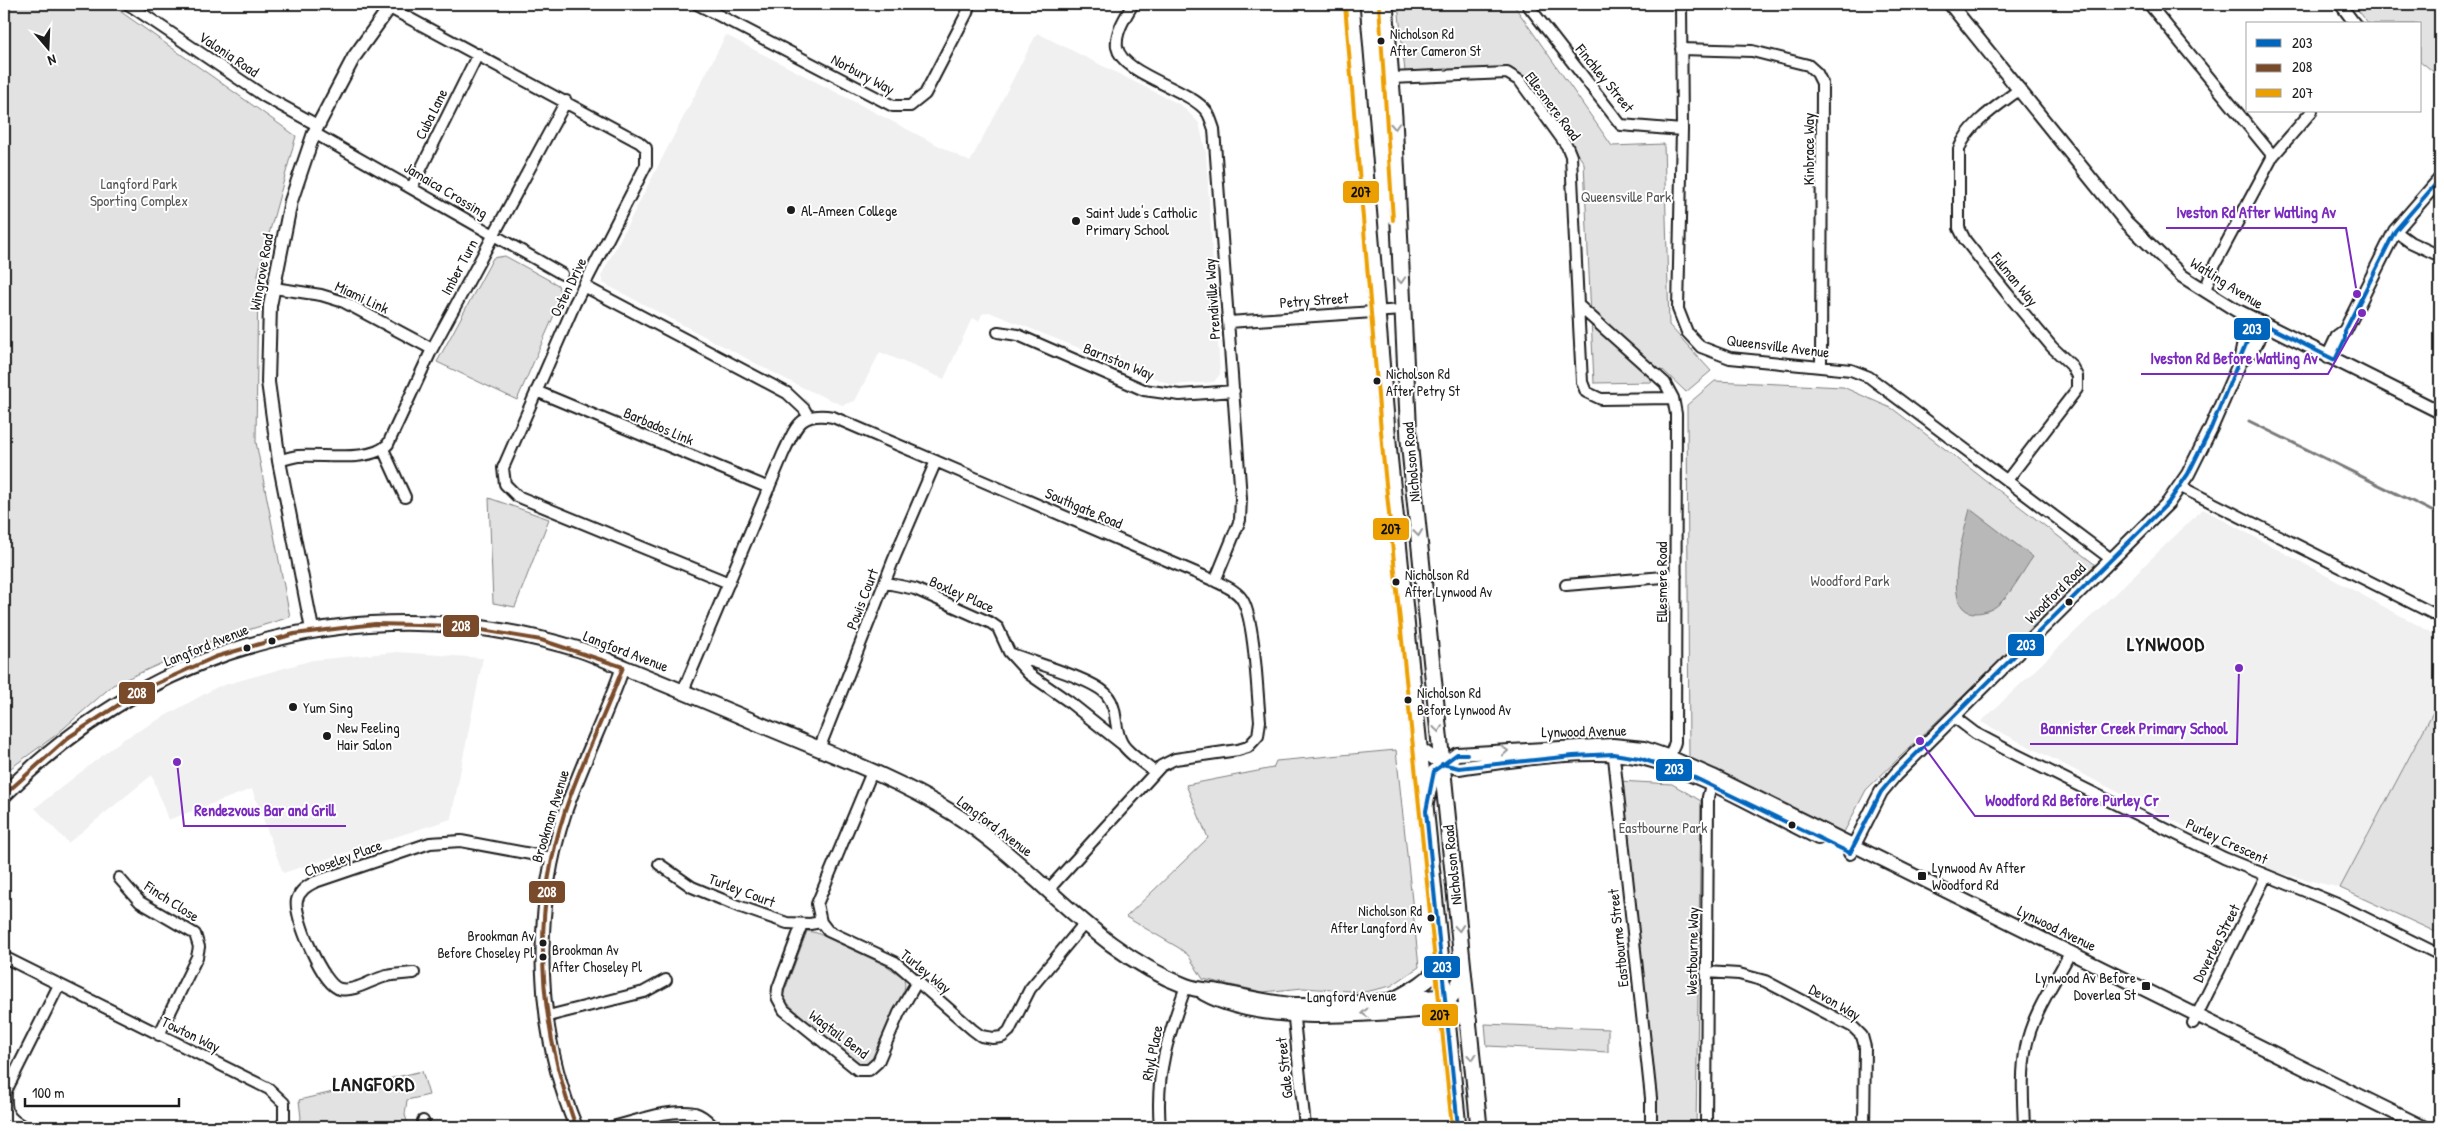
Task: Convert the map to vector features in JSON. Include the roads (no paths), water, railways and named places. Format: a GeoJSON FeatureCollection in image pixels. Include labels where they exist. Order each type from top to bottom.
{"type":"FeatureCollection","features":[{"type":"Feature","properties":{"kind":"main road","name":"Nicholson Road"},"geometry":{"type":"LineString","coordinates":[[1352,4],[1389,454],[1458,1127]]}},
{"type":"Feature","properties":{"kind":"main road"},"geometry":{"type":"LineString","coordinates":[[1371,4],[1386,20]]}},
{"type":"Feature","properties":{"kind":"main road","name":"Nicholson Road"},"geometry":{"type":"LineString","coordinates":[[1385,4],[1391,78],[1409,440],[1479,1127]]}},
{"type":"Feature","properties":{"kind":"main road","name":"Langford Avenue"},"geometry":{"type":"LineString","coordinates":[[5,792],[61,744],[123,701],[152,685],[210,659],[258,642],[312,629],[347,625],[406,623],[496,630],[582,651],[684,691],[913,791],[954,814],[1013,859],[1084,924],[1136,961],[1186,986],[1200,990],[1226,1003],[1264,1011],[1438,997],[1446,1002],[1440,1008],[1398,1012],[1293,1009]]}},
{"type":"Feature","properties":{"kind":"main road"},"geometry":{"type":"LineString","coordinates":[[1392,1001],[1418,987],[1432,976],[1442,964]]}},
{"type":"Feature","properties":{"kind":"main road"},"geometry":{"type":"LineString","coordinates":[[1464,973],[1452,997],[1446,1002],[1468,1021]]}},
{"type":"Feature","properties":{"kind":"street","name":"Valonia Road"},"geometry":{"type":"LineString","coordinates":[[128,4],[316,129]]}},
{"type":"Feature","properties":{"kind":"street","name":"Norbury Way"},"geometry":{"type":"LineString","coordinates":[[697,4],[893,106],[910,106],[925,94],[967,13],[969,4]]}},
{"type":"Feature","properties":{"kind":"street","name":"Prendiville Way"},"geometry":{"type":"LineString","coordinates":[[1133,4],[1119,30],[1117,48],[1127,63],[1195,101],[1207,112],[1214,130],[1241,498],[1240,520],[1215,581]]}},
{"type":"Feature","properties":{"kind":"street","name":"Finchley Street"},"geometry":{"type":"LineString","coordinates":[[1528,4],[1621,125],[1682,130]]}},
{"type":"Feature","properties":{"kind":"street","name":"Queensville Avenue"},"geometry":{"type":"LineString","coordinates":[[1681,4],[1682,130],[1678,309],[1687,332],[1701,347],[1730,358],[1851,370],[1869,377],[2112,559]]}},
{"type":"Feature","properties":{"kind":"street","name":"Watling Avenue"},"geometry":{"type":"LineString","coordinates":[[1950,4],[2020,88],[2125,222],[2182,276],[2261,323],[2440,412]]}},
{"type":"Feature","properties":{"kind":"street"},"geometry":{"type":"LineString","coordinates":[[2150,4],[2273,156]]}},
{"type":"Feature","properties":{"kind":"street"},"geometry":{"type":"LineString","coordinates":[[2340,4],[2354,22]]}},
{"type":"Feature","properties":{"kind":"street","name":"Wingrove Road"},"geometry":{"type":"LineString","coordinates":[[312,629],[278,461],[268,382],[270,306],[291,202],[316,129],[354,57],[391,6]]}},
{"type":"Feature","properties":{"kind":"street","name":"Osten Drive"},"geometry":{"type":"LineString","coordinates":[[391,6],[566,101],[639,142],[646,148],[646,165],[584,286],[536,391],[504,468],[505,484],[517,496],[729,583]]}},
{"type":"Feature","properties":{"kind":"street","name":"Kinbrace Way"},"geometry":{"type":"LineString","coordinates":[[1681,49],[1752,51],[1808,65],[1817,73],[1822,83],[1821,367]]}},
{"type":"Feature","properties":{"kind":"street","name":"Cuba Lane"},"geometry":{"type":"LineString","coordinates":[[412,186],[478,54]]}},
{"type":"Feature","properties":{"kind":"street","name":"Ellesmere Road"},"geometry":{"type":"LineString","coordinates":[[1391,78],[1507,73],[1520,80],[1567,146],[1571,156],[1582,382],[1586,392],[1601,399],[1673,398]]}},
{"type":"Feature","properties":{"kind":"street","name":"Fulman Way"},"geometry":{"type":"LineString","coordinates":[[2008,480],[2076,388],[2077,382],[2077,376],[2071,365],[2052,348],[2006,292],[1965,240],[1959,228],[1959,148],[1970,130],[2020,88]]}},
{"type":"Feature","properties":{"kind":"street","name":"Imber Turn"},"geometry":{"type":"LineString","coordinates":[[383,449],[388,444],[432,349],[566,101]]}},
{"type":"Feature","properties":{"kind":"street"},"geometry":{"type":"LineString","coordinates":[[2205,290],[2215,264],[2273,156],[2311,112]]}},
{"type":"Feature","properties":{"kind":"street","name":"Jamaica Crossing"},"geometry":{"type":"LineString","coordinates":[[316,129],[562,274]]}},
{"type":"Feature","properties":{"kind":"street"},"geometry":{"type":"LineString","coordinates":[[2332,358],[2338,336],[2345,331],[2395,231],[2440,179]]}},
{"type":"Feature","properties":{"kind":"street"},"geometry":{"type":"LineString","coordinates":[[2395,231],[2410,242],[2440,256]]}},
{"type":"Feature","properties":{"kind":"street"},"geometry":{"type":"LineString","coordinates":[[584,286],[787,393],[804,409],[808,416],[795,429],[684,691]]}},
{"type":"Feature","properties":{"kind":"street","name":"Miami Link"},"geometry":{"type":"LineString","coordinates":[[274,288],[321,294],[344,302],[432,349]]}},
{"type":"Feature","properties":{"kind":"street","name":"Ellesmere Road"},"geometry":{"type":"LineString","coordinates":[[1578,304],[1665,383],[1673,398],[1676,414],[1675,742],[1668,761]]}},
{"type":"Feature","properties":{"kind":"street","name":"Petry Street"},"geometry":{"type":"LineString","coordinates":[[1229,322],[1377,310],[1402,310]]}},
{"type":"Feature","properties":{"kind":"street","name":"Woodford Road"},"geometry":{"type":"LineString","coordinates":[[1851,850],[1881,792],[1896,774],[2168,503],[2180,487],[2211,428],[2240,362],[2243,347],[2261,323]]}},
{"type":"Feature","properties":{"kind":"street","name":"Barnston Way"},"geometry":{"type":"LineString","coordinates":[[998,332],[1018,335],[1144,390],[1180,395],[1234,391]]}},
{"type":"Feature","properties":{"kind":"street","name":"Barbados Link"},"geometry":{"type":"LineString","coordinates":[[536,391],[769,488]]}},
{"type":"Feature","properties":{"kind":"street","name":"Southgate Road"},"geometry":{"type":"LineString","coordinates":[[808,416],[821,415],[833,417],[1215,581],[1234,591],[1243,600],[1247,611],[1260,721],[1258,736],[1248,747],[1175,758],[1153,771],[1148,782],[1048,890]]}},
{"type":"Feature","properties":{"kind":"street"},"geometry":{"type":"LineString","coordinates":[[278,461],[296,456],[370,454],[383,449],[405,497]]}},
{"type":"Feature","properties":{"kind":"street","name":"Powis Court"},"geometry":{"type":"LineString","coordinates":[[819,749],[886,583],[893,561],[936,461]]}},
{"type":"Feature","properties":{"kind":"street"},"geometry":{"type":"LineString","coordinates":[[2180,487],[2440,616]]}},
{"type":"Feature","properties":{"kind":"street"},"geometry":{"type":"LineString","coordinates":[[1566,585],[1676,576]]}},
{"type":"Feature","properties":{"kind":"street","name":"Boxley Place"},"geometry":{"type":"LineString","coordinates":[[886,583],[915,589],[991,623],[998,628],[1009,652],[1029,674],[1068,701],[1153,771]]}},
{"type":"Feature","properties":{"kind":"street"},"geometry":{"type":"LineString","coordinates":[[1009,652],[1042,666],[1075,676],[1106,694],[1116,712],[1122,744]]}},
{"type":"Feature","properties":{"kind":"street","name":"Brookman Avenue"},"geometry":{"type":"LineString","coordinates":[[576,1127],[556,1063],[548,1016],[543,937],[545,906],[552,858],[578,777],[623,668]]}},
{"type":"Feature","properties":{"kind":"street","name":"Purley Crescent"},"geometry":{"type":"LineString","coordinates":[[1954,716],[1975,733],[2009,751],[2224,858],[2337,904],[2440,955]]}},
{"type":"Feature","properties":{"kind":"street"},"geometry":{"type":"LineString","coordinates":[[1419,748],[1442,764],[1434,771],[1426,811]]}},
{"type":"Feature","properties":{"kind":"street","name":"Lynwood Avenue"},"geometry":{"type":"LineString","coordinates":[[1442,764],[1457,754],[1644,748],[2195,1019],[2423,1127]]}},
{"type":"Feature","properties":{"kind":"street","name":"Eastbourne Street"},"geometry":{"type":"LineString","coordinates":[[1613,750],[1651,1098],[1651,1127]]}},
{"type":"Feature","properties":{"kind":"street"},"geometry":{"type":"LineString","coordinates":[[821,922],[817,904],[872,772]]}},
{"type":"Feature","properties":{"kind":"street","name":"Westbourne Way"},"geometry":{"type":"LineString","coordinates":[[1706,1127],[1708,797],[1712,781]]}},
{"type":"Feature","properties":{"kind":"street","name":"Choseley Place"},"geometry":{"type":"LineString","coordinates":[[414,973],[387,976],[353,988],[340,989],[333,986],[321,971],[298,917],[296,902],[300,893],[304,888],[315,882],[430,843],[446,840],[462,841],[552,858]]}},
{"type":"Feature","properties":{"kind":"street","name":"Turley Court"},"geometry":{"type":"LineString","coordinates":[[659,864],[692,887],[787,923],[821,922]]}},
{"type":"Feature","properties":{"kind":"street","name":"Doverlea Street"},"geometry":{"type":"LineString","coordinates":[[2195,1019],[2266,876]]}},
{"type":"Feature","properties":{"kind":"street","name":"Finch Close"},"geometry":{"type":"LineString","coordinates":[[118,878],[140,902],[195,934],[199,947],[197,957],[159,1035]]}},
{"type":"Feature","properties":{"kind":"street","name":"Turley Way"},"geometry":{"type":"LineString","coordinates":[[821,922],[828,931],[895,962],[981,1036],[1002,1037],[1014,1024],[1030,989],[1084,924]]}},
{"type":"Feature","properties":{"kind":"street","name":"Wagtail Bend"},"geometry":{"type":"LineString","coordinates":[[802,924],[778,988],[777,997],[784,1010],[858,1070],[869,1070],[878,1062],[899,1013],[918,980]]}},
{"type":"Feature","properties":{"kind":"street","name":"Towton Way"},"geometry":{"type":"LineString","coordinates":[[4,957],[269,1089],[284,1103],[284,1120],[281,1127]]}},
{"type":"Feature","properties":{"kind":"street"},"geometry":{"type":"LineString","coordinates":[[2024,1127],[2023,1073],[2026,1047],[2031,1028],[2068,957]]}},
{"type":"Feature","properties":{"kind":"street","name":"Devon Way"},"geometry":{"type":"LineString","coordinates":[[1706,972],[1739,974],[1765,981],[1853,1027],[1862,1036],[1865,1047],[1864,1127]]}},
{"type":"Feature","properties":{"kind":"street"},"geometry":{"type":"LineString","coordinates":[[548,1016],[644,992],[666,980]]}},
{"type":"Feature","properties":{"kind":"street"},"geometry":{"type":"LineString","coordinates":[[25,1127],[14,1122],[5,1108],[6,1091],[60,985]]}},
{"type":"Feature","properties":{"kind":"street","name":"Rhyl Place"},"geometry":{"type":"LineString","coordinates":[[1160,1127],[1160,1075],[1164,1050],[1186,986]]}},
{"type":"Feature","properties":{"kind":"street","name":"Gale Street"},"geometry":{"type":"LineString","coordinates":[[1293,1009],[1305,1127]]}},
{"type":"Feature","properties":{"kind":"street","name":"Lynwood Avenue"},"geometry":{"type":"LineString","coordinates":[[2195,1019],[2403,1127]]}},
{"type":"Feature","properties":{"kind":"street"},"geometry":{"type":"LineString","coordinates":[[613,1127],[669,1114],[685,1113],[696,1114],[714,1127]]}},
{"type":"Feature","properties":{"kind":"waterway"},"geometry":{"type":"LineString","coordinates":[[2436,4],[2440,9]]}},
{"type":"Feature","properties":{"kind":"waterway"},"geometry":{"type":"LineString","coordinates":[[2249,421],[2440,515]]}},
{"type":"Feature","properties":{"kind":"place","name":"Nicholson Rd After Cameron St"},"geometry":{"type":"Point","coordinates":[1381,41]}},
{"type":"Feature","properties":{"kind":"place","name":"Al-Ameen College"},"geometry":{"type":"Point","coordinates":[791,210]}},
{"type":"Feature","properties":{"kind":"place","name":"Saint Jude's Catholic Primary School"},"geometry":{"type":"Point","coordinates":[1076,221]}},
{"type":"Feature","properties":{"kind":"place","name":"Iveston Rd After Watling Av"},"geometry":{"type":"Point","coordinates":[2357,294]}},
{"type":"Feature","properties":{"kind":"place","name":"Iveston Rd Before Watling Av"},"geometry":{"type":"Point","coordinates":[2362,313]}},
{"type":"Feature","properties":{"kind":"place","name":"Nicholson Rd After Petry St"},"geometry":{"type":"Point","coordinates":[1377,381]}},
{"type":"Feature","properties":{"kind":"place","name":"Nicholson Rd After Lynwood Av"},"geometry":{"type":"Point","coordinates":[1396,582]}},
{"type":"Feature","properties":{"kind":"place","name":"Bannister Creek Primary School"},"geometry":{"type":"Point","coordinates":[2239,668]}},
{"type":"Feature","properties":{"kind":"place","name":"Nicholson Rd Before Lynwood Av"},"geometry":{"type":"Point","coordinates":[1408,700]}},
{"type":"Feature","properties":{"kind":"place","name":"Yum Sing"},"geometry":{"type":"Point","coordinates":[293,707]}},
{"type":"Feature","properties":{"kind":"place","name":"New Feeling Hair Salon"},"geometry":{"type":"Point","coordinates":[327,736]}},
{"type":"Feature","properties":{"kind":"place","name":"Woodford Rd Before Purley Cr"},"geometry":{"type":"Point","coordinates":[1920,741]}},
{"type":"Feature","properties":{"kind":"place","name":"Rendezvous Bar and Grill"},"geometry":{"type":"Point","coordinates":[177,762]}},
{"type":"Feature","properties":{"kind":"place","name":"Lynwood Av After Woodford Rd"},"geometry":{"type":"Point","coordinates":[1922,876]}},
{"type":"Feature","properties":{"kind":"place","name":"Nicholson Rd After Langford Av"},"geometry":{"type":"Point","coordinates":[1431,918]}},
{"type":"Feature","properties":{"kind":"place","name":"Brookman Av Before Choseley Pl"},"geometry":{"type":"Point","coordinates":[543,943]}},
{"type":"Feature","properties":{"kind":"place","name":"Brookman Av After Choseley Pl"},"geometry":{"type":"Point","coordinates":[543,957]}},
{"type":"Feature","properties":{"kind":"place","name":"Lynwood Av Before Doverlea St"},"geometry":{"type":"Point","coordinates":[2146,986]}},
{"type":"Feature","properties":{"kind":"district","name":"LYNWOOD"},"geometry":{"type":"Point","coordinates":[2166,643]}},
{"type":"Feature","properties":{"kind":"district","name":"LANGFORD"},"geometry":{"type":"Point","coordinates":[374,1083]}},
{"type":"Feature","properties":{"kind":"park label","name":"Langford Park Sporting Complex"},"geometry":{"type":"Point","coordinates":[139,192]}},
{"type":"Feature","properties":{"kind":"park label","name":"Queensville Park"},"geometry":{"type":"Point","coordinates":[1626,196]}},
{"type":"Feature","properties":{"kind":"park label","name":"Woodford Park"},"geometry":{"type":"Point","coordinates":[1850,580]}},
{"type":"Feature","properties":{"kind":"park label","name":"Eastbourne Park"},"geometry":{"type":"Point","coordinates":[1663,827]}}]}
